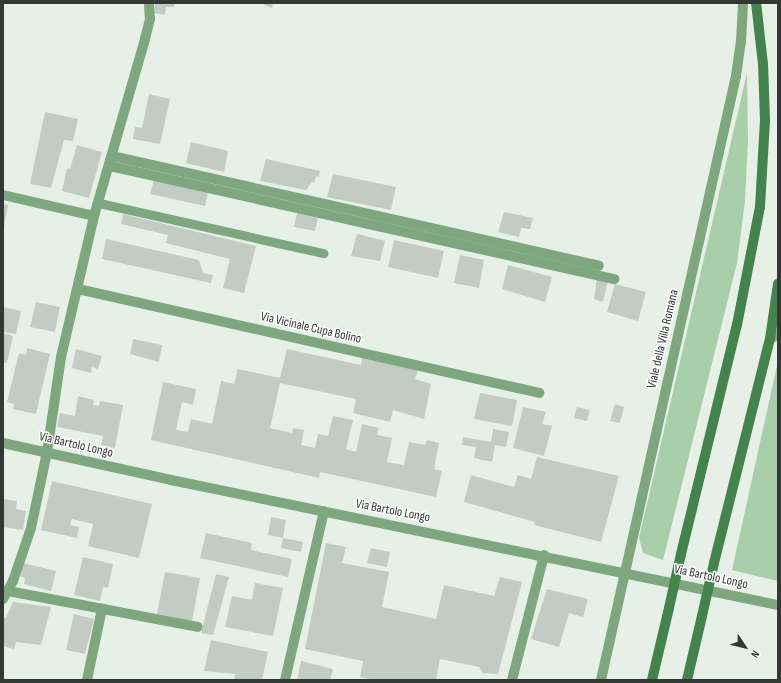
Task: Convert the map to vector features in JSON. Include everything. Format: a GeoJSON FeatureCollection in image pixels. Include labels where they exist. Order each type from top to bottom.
{"type":"FeatureCollection","features":[{"type":"Feature","properties":{"kind":"main road"},"geometry":{"type":"LineString","coordinates":[[652,680],[737,325],[760,207],[765,120],[763,64],[756,3]]}},
{"type":"Feature","properties":{"kind":"main road"},"geometry":{"type":"LineString","coordinates":[[686,680],[714,563],[774,336],[778,284]]}},
{"type":"Feature","properties":{"kind":"street"},"geometry":{"type":"LineString","coordinates":[[149,3],[146,33],[111,161],[94,216],[78,290],[61,357],[47,452],[31,528],[6,595],[102,609],[198,627]]}},
{"type":"Feature","properties":{"kind":"street","name":"Viale della Villa Romana"},"geometry":{"type":"LineString","coordinates":[[601,680],[624,571],[736,76],[742,42],[743,3]]}},
{"type":"Feature","properties":{"kind":"street"},"geometry":{"type":"LineString","coordinates":[[111,161],[599,266]]}},
{"type":"Feature","properties":{"kind":"street"},"geometry":{"type":"LineString","coordinates":[[111,161],[614,279]]}},
{"type":"Feature","properties":{"kind":"street"},"geometry":{"type":"LineString","coordinates":[[3,195],[94,216]]}},
{"type":"Feature","properties":{"kind":"street","name":"Via Vicinale Cupa Bolino"},"geometry":{"type":"LineString","coordinates":[[78,290],[539,392]]}},
{"type":"Feature","properties":{"kind":"street","name":"Via Bartolo Longo"},"geometry":{"type":"LineString","coordinates":[[3,443],[324,511],[624,571],[778,605]]}},
{"type":"Feature","properties":{"kind":"street"},"geometry":{"type":"LineString","coordinates":[[285,680],[324,511]]}},
{"type":"Feature","properties":{"kind":"street"},"geometry":{"type":"LineString","coordinates":[[512,680],[544,555]]}},
{"type":"Feature","properties":{"kind":"street"},"geometry":{"type":"LineString","coordinates":[[87,680],[102,609]]}},
{"type":"Feature","properties":{"kind":"lane"},"geometry":{"type":"LineString","coordinates":[[99,203],[323,254]]}},
{"type":"Feature","properties":{"kind":"green space"},"geometry":{"type":"Polygon","coordinates":[[[747,73],[748,141],[745,201],[737,263],[663,560],[643,553],[639,538],[747,73]]]}},
{"type":"Feature","properties":{"kind":"green space"},"geometry":{"type":"Polygon","coordinates":[[[778,361],[778,581],[732,570],[778,361]]]}},
{"type":"Feature","properties":{"kind":"building"},"geometry":{"type":"Polygon","coordinates":[[[155,3],[175,3],[174,7],[166,7],[165,15],[154,13],[155,3]]]}},
{"type":"Feature","properties":{"kind":"building"},"geometry":{"type":"Polygon","coordinates":[[[260,3],[273,3],[272,8],[260,3]]]}},
{"type":"Feature","properties":{"kind":"building"},"geometry":{"type":"Polygon","coordinates":[[[149,94],[170,99],[160,144],[133,139],[135,127],[142,128],[149,94]]]}},
{"type":"Feature","properties":{"kind":"building"},"geometry":{"type":"Polygon","coordinates":[[[45,112],[78,119],[73,141],[64,140],[51,188],[30,184],[45,112]]]}},
{"type":"Feature","properties":{"kind":"building"},"geometry":{"type":"Polygon","coordinates":[[[191,142],[228,151],[224,172],[186,163],[191,142]]]}},
{"type":"Feature","properties":{"kind":"building"},"geometry":{"type":"Polygon","coordinates":[[[77,145],[102,152],[89,198],[62,191],[67,168],[70,169],[77,145]]]}},
{"type":"Feature","properties":{"kind":"building"},"geometry":{"type":"Polygon","coordinates":[[[266,159],[320,171],[319,177],[316,176],[314,183],[312,182],[306,190],[260,181],[266,159]]]}},
{"type":"Feature","properties":{"kind":"building"},"geometry":{"type":"Polygon","coordinates":[[[333,174],[396,187],[391,210],[327,197],[333,174]]]}},
{"type":"Feature","properties":{"kind":"building"},"geometry":{"type":"Polygon","coordinates":[[[154,180],[208,192],[205,206],[150,194],[154,180]]]}},
{"type":"Feature","properties":{"kind":"building"},"geometry":{"type":"Polygon","coordinates":[[[3,204],[8,205],[4,227],[3,227],[3,204]]]}},
{"type":"Feature","properties":{"kind":"building"},"geometry":{"type":"Polygon","coordinates":[[[504,212],[533,218],[530,229],[521,228],[519,237],[498,232],[504,212]]]}},
{"type":"Feature","properties":{"kind":"building"},"geometry":{"type":"Polygon","coordinates":[[[297,213],[318,218],[315,231],[294,227],[297,213]]]}},
{"type":"Feature","properties":{"kind":"building"},"geometry":{"type":"Polygon","coordinates":[[[123,214],[256,246],[244,293],[223,288],[230,259],[166,243],[168,235],[121,224],[123,214]]]}},
{"type":"Feature","properties":{"kind":"building"},"geometry":{"type":"Polygon","coordinates":[[[357,234],[385,241],[380,261],[351,256],[357,234]]]}},
{"type":"Feature","properties":{"kind":"building"},"geometry":{"type":"Polygon","coordinates":[[[106,239],[199,260],[203,273],[213,275],[211,283],[102,259],[106,239]]]}},
{"type":"Feature","properties":{"kind":"building"},"geometry":{"type":"Polygon","coordinates":[[[394,240],[444,251],[438,278],[388,267],[394,240]]]}},
{"type":"Feature","properties":{"kind":"building"},"geometry":{"type":"Polygon","coordinates":[[[460,255],[484,260],[479,288],[454,283],[460,255]]]}},
{"type":"Feature","properties":{"kind":"building"},"geometry":{"type":"Polygon","coordinates":[[[508,265],[552,277],[545,302],[502,289],[508,265]]]}},
{"type":"Feature","properties":{"kind":"building"},"geometry":{"type":"Polygon","coordinates":[[[597,278],[608,281],[603,302],[594,299],[597,278]]]}},
{"type":"Feature","properties":{"kind":"building"},"geometry":{"type":"Polygon","coordinates":[[[615,284],[646,292],[638,321],[607,312],[615,284]]]}},
{"type":"Feature","properties":{"kind":"building"},"geometry":{"type":"Polygon","coordinates":[[[36,302],[60,307],[55,332],[30,327],[36,302]]]}},
{"type":"Feature","properties":{"kind":"building"},"geometry":{"type":"Polygon","coordinates":[[[3,307],[21,311],[16,334],[3,332],[3,307]]]}},
{"type":"Feature","properties":{"kind":"building"},"geometry":{"type":"Polygon","coordinates":[[[3,333],[13,336],[7,363],[3,362],[3,333]]]}},
{"type":"Feature","properties":{"kind":"building"},"geometry":{"type":"Polygon","coordinates":[[[133,339],[162,345],[159,362],[130,354],[133,339]]]}},
{"type":"Feature","properties":{"kind":"building"},"geometry":{"type":"Polygon","coordinates":[[[27,348],[50,354],[36,414],[13,409],[14,404],[7,402],[19,353],[26,355],[27,348]]]}},
{"type":"Feature","properties":{"kind":"building"},"geometry":{"type":"Polygon","coordinates":[[[76,349],[102,356],[98,369],[92,367],[91,373],[72,368],[76,349]]]}},
{"type":"Feature","properties":{"kind":"building"},"geometry":{"type":"Polygon","coordinates":[[[287,349],[361,365],[363,355],[419,368],[415,379],[431,384],[424,419],[393,410],[390,422],[353,413],[356,399],[280,383],[270,428],[292,433],[293,428],[304,430],[301,445],[315,448],[318,434],[328,436],[333,416],[353,420],[346,449],[356,452],[362,424],[379,428],[377,435],[392,438],[387,462],[404,465],[409,442],[425,445],[427,440],[439,443],[434,469],[442,471],[436,497],[320,472],[319,478],[151,440],[163,382],[196,389],[193,405],[182,402],[176,430],[188,432],[191,419],[212,424],[221,381],[234,384],[238,369],[280,378],[287,349]]]}},
{"type":"Feature","properties":{"kind":"building"},"geometry":{"type":"Polygon","coordinates":[[[480,393],[517,400],[512,426],[474,419],[480,393]]]}},
{"type":"Feature","properties":{"kind":"building"},"geometry":{"type":"Polygon","coordinates":[[[78,396],[94,400],[93,405],[99,406],[100,401],[123,405],[115,448],[101,445],[103,436],[57,427],[60,413],[75,416],[78,396]]]}},
{"type":"Feature","properties":{"kind":"building"},"geometry":{"type":"Polygon","coordinates":[[[615,404],[624,407],[620,423],[610,421],[615,404]]]}},
{"type":"Feature","properties":{"kind":"building"},"geometry":{"type":"Polygon","coordinates":[[[523,407],[546,412],[542,424],[552,426],[544,456],[513,448],[523,407]]]}},
{"type":"Feature","properties":{"kind":"building"},"geometry":{"type":"Polygon","coordinates":[[[577,407],[590,410],[587,421],[574,418],[577,407]]]}},
{"type":"Feature","properties":{"kind":"building"},"geometry":{"type":"Polygon","coordinates":[[[493,429],[509,432],[506,447],[495,445],[492,462],[474,458],[476,447],[462,445],[463,437],[491,442],[493,429]]]}},
{"type":"Feature","properties":{"kind":"building"},"geometry":{"type":"Polygon","coordinates":[[[537,457],[619,476],[601,542],[534,525],[535,522],[464,502],[471,475],[514,487],[518,475],[531,479],[537,457]]]}},
{"type":"Feature","properties":{"kind":"building"},"geometry":{"type":"Polygon","coordinates":[[[52,481],[152,504],[139,558],[88,546],[93,524],[72,519],[70,525],[79,527],[77,538],[41,530],[52,481]]]}},
{"type":"Feature","properties":{"kind":"building"},"geometry":{"type":"Polygon","coordinates":[[[3,499],[17,501],[16,509],[26,511],[23,530],[3,527],[3,499]]]}},
{"type":"Feature","properties":{"kind":"building"},"geometry":{"type":"Polygon","coordinates":[[[271,517],[286,520],[283,538],[268,535],[271,517]]]}},
{"type":"Feature","properties":{"kind":"building"},"geometry":{"type":"Polygon","coordinates":[[[206,533],[252,543],[251,550],[292,559],[288,577],[200,558],[206,533]]]}},
{"type":"Feature","properties":{"kind":"building"},"geometry":{"type":"Polygon","coordinates":[[[283,538],[303,542],[301,552],[281,548],[283,538]]]}},
{"type":"Feature","properties":{"kind":"building"},"geometry":{"type":"Polygon","coordinates":[[[326,543],[346,547],[342,563],[389,572],[382,607],[436,619],[444,585],[494,596],[500,577],[522,582],[498,674],[483,673],[479,667],[440,659],[436,680],[373,680],[360,677],[363,661],[305,649],[326,543]]]}},
{"type":"Feature","properties":{"kind":"building"},"geometry":{"type":"Polygon","coordinates":[[[371,548],[390,552],[387,567],[367,563],[371,548]]]}},
{"type":"Feature","properties":{"kind":"building"},"geometry":{"type":"Polygon","coordinates":[[[83,557],[113,564],[108,588],[103,587],[100,601],[74,595],[83,557]]]}},
{"type":"Feature","properties":{"kind":"building"},"geometry":{"type":"Polygon","coordinates":[[[23,563],[56,571],[51,591],[24,584],[25,578],[20,576],[23,563]]]}},
{"type":"Feature","properties":{"kind":"building"},"geometry":{"type":"Polygon","coordinates":[[[165,572],[200,578],[192,621],[157,614],[165,572]]]}},
{"type":"Feature","properties":{"kind":"building"},"geometry":{"type":"Polygon","coordinates":[[[216,574],[229,577],[213,635],[201,633],[216,574]]]}},
{"type":"Feature","properties":{"kind":"building"},"geometry":{"type":"Polygon","coordinates":[[[255,583],[283,588],[273,636],[225,627],[232,596],[252,600],[255,583]]]}},
{"type":"Feature","properties":{"kind":"building"},"geometry":{"type":"Polygon","coordinates":[[[547,589],[588,599],[583,617],[569,613],[559,647],[531,639],[547,589]]]}},
{"type":"Feature","properties":{"kind":"building"},"geometry":{"type":"Polygon","coordinates":[[[13,602],[51,607],[41,645],[16,642],[14,649],[3,646],[3,618],[6,618],[13,602]]]}},
{"type":"Feature","properties":{"kind":"building"},"geometry":{"type":"Polygon","coordinates":[[[74,614],[94,619],[85,654],[66,650],[74,614]]]}},
{"type":"Feature","properties":{"kind":"building"},"geometry":{"type":"Polygon","coordinates":[[[211,640],[268,652],[262,680],[234,680],[235,674],[204,671],[211,640]]]}},
{"type":"Feature","properties":{"kind":"building"},"geometry":{"type":"Polygon","coordinates":[[[301,661],[333,669],[330,680],[297,680],[301,661]]]}}]}
